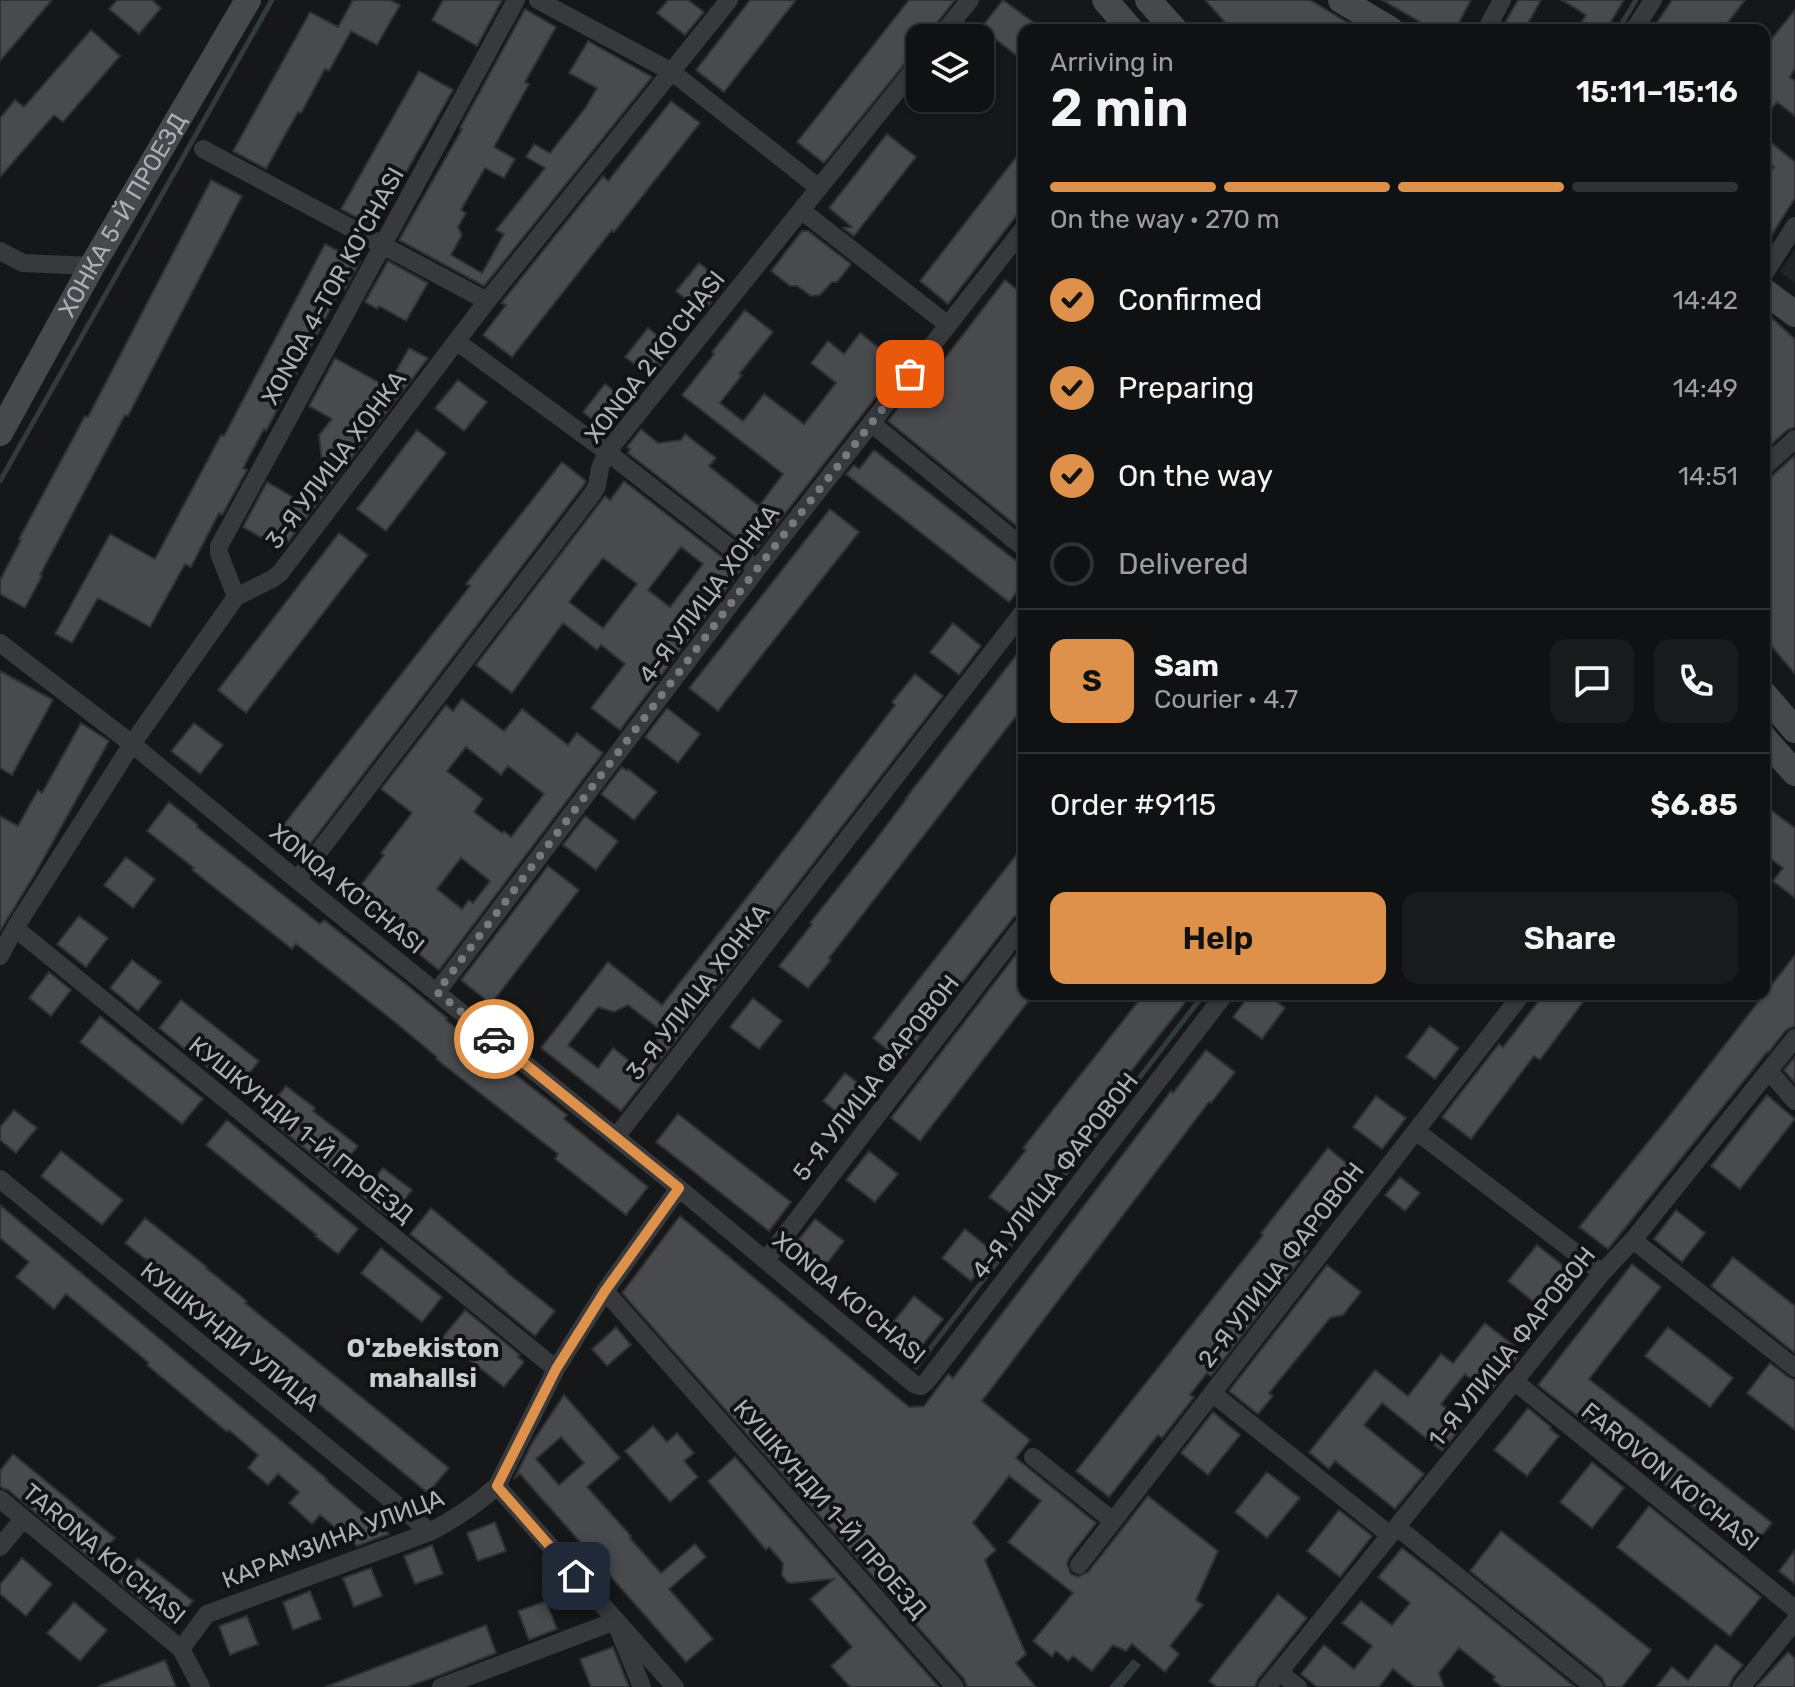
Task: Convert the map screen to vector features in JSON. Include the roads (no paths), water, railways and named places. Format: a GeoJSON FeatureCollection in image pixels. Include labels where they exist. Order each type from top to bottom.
{"type":"FeatureCollection","features":[{"type":"Feature","properties":{"kind":"street","name":"ХОНКА 5-Й ПРОЕЗД"},"geometry":{"type":"LineString","coordinates":[[0,433],[92,266],[248,0]]}},
{"type":"Feature","properties":{"kind":"street","name":"XONQA 4-TOR KO'CHASI"},"geometry":{"type":"LineString","coordinates":[[236,597],[219,546],[516,0]]}},
{"type":"Feature","properties":{"kind":"street"},"geometry":{"type":"LineString","coordinates":[[538,0],[672,72],[819,188]]}},
{"type":"Feature","properties":{"kind":"street","name":"3-Я УЛИЦА ХОНКА"},"geometry":{"type":"LineString","coordinates":[[0,956],[132,744],[236,597],[280,573],[487,301],[729,0]]}},
{"type":"Feature","properties":{"kind":"street"},"geometry":{"type":"LineString","coordinates":[[950,24],[970,0]]}},
{"type":"Feature","properties":{"kind":"street"},"geometry":{"type":"LineString","coordinates":[[1105,0],[1126,24]]}},
{"type":"Feature","properties":{"kind":"street"},"geometry":{"type":"LineString","coordinates":[[1148,0],[1170,24]]}},
{"type":"Feature","properties":{"kind":"street"},"geometry":{"type":"LineString","coordinates":[[1341,0],[1381,24]]}},
{"type":"Feature","properties":{"kind":"street"},"geometry":{"type":"LineString","coordinates":[[1489,24],[1502,0]]}},
{"type":"Feature","properties":{"kind":"street"},"geometry":{"type":"LineString","coordinates":[[1638,24],[1653,0]]}},
{"type":"Feature","properties":{"kind":"street","name":"XONQA 2 KO'CHASI"},"geometry":{"type":"LineString","coordinates":[[297,880],[593,493],[607,452],[906,79]]}},
{"type":"Feature","properties":{"kind":"street"},"geometry":{"type":"LineString","coordinates":[[203,149],[487,301]]}},
{"type":"Feature","properties":{"kind":"street"},"geometry":{"type":"LineString","coordinates":[[801,210],[948,325]]}},
{"type":"Feature","properties":{"kind":"street"},"geometry":{"type":"LineString","coordinates":[[1770,265],[1795,226]]}},
{"type":"Feature","properties":{"kind":"street","name":"4-Я УЛИЦА ХОНКА"},"geometry":{"type":"LineString","coordinates":[[437,992],[757,569],[1018,236]]}},
{"type":"Feature","properties":{"kind":"street"},"geometry":{"type":"LineString","coordinates":[[0,251],[23,263],[92,266]]}},
{"type":"Feature","properties":{"kind":"street"},"geometry":{"type":"LineString","coordinates":[[1770,295],[1795,314]]}},
{"type":"Feature","properties":{"kind":"street"},"geometry":{"type":"LineString","coordinates":[[456,341],[607,452],[757,569]]}},
{"type":"Feature","properties":{"kind":"street"},"geometry":{"type":"LineString","coordinates":[[871,423],[1018,543]]}},
{"type":"Feature","properties":{"kind":"street"},"geometry":{"type":"LineString","coordinates":[[1770,462],[1795,439]]}},
{"type":"Feature","properties":{"kind":"street","name":"3-Я УЛИЦА ХОНКА"},"geometry":{"type":"LineString","coordinates":[[616,1137],[1018,619]]}},
{"type":"Feature","properties":{"kind":"street","name":"XONQA KO'CHASI"},"geometry":{"type":"LineString","coordinates":[[0,643],[132,744],[679,1188],[914,1384],[921,1386]]}},
{"type":"Feature","properties":{"kind":"street"},"geometry":{"type":"LineString","coordinates":[[1770,700],[1792,721]]}},
{"type":"Feature","properties":{"kind":"street"},"geometry":{"type":"LineString","coordinates":[[1770,745],[1795,773]]}},
{"type":"Feature","properties":{"kind":"street","name":"КУШКУНДИ 1-Й ПРОЕЗД"},"geometry":{"type":"LineString","coordinates":[[15,928],[556,1369]]}},
{"type":"Feature","properties":{"kind":"street","name":"5-Я УЛИЦА ФАРОВОН"},"geometry":{"type":"LineString","coordinates":[[766,1260],[1018,932]]}},
{"type":"Feature","properties":{"kind":"street","name":"4-Я УЛИЦА ФАРОВОН"},"geometry":{"type":"LineString","coordinates":[[921,1386],[1220,1000]]}},
{"type":"Feature","properties":{"kind":"street","name":"2-Я УЛИЦА ФАРОВОН"},"geometry":{"type":"LineString","coordinates":[[1079,1565],[1517,1000]]}},
{"type":"Feature","properties":{"kind":"street","name":"1-Я УЛИЦА ФАРОВОН"},"geometry":{"type":"LineString","coordinates":[[1273,1680],[1795,1038]]}},
{"type":"Feature","properties":{"kind":"street"},"geometry":{"type":"LineString","coordinates":[[1769,1071],[1795,1101]]}},
{"type":"Feature","properties":{"kind":"street"},"geometry":{"type":"LineString","coordinates":[[1416,1131],[1602,1273]]}},
{"type":"Feature","properties":{"kind":"street","name":"КУШКУНДИ УЛИЦА"},"geometry":{"type":"LineString","coordinates":[[0,1179],[430,1532]]}},
{"type":"Feature","properties":{"kind":"street","name":"КАРАМЗИНА УЛИЦА"},"geometry":{"type":"LineString","coordinates":[[181,1649],[207,1614],[430,1532],[464,1513],[497,1486],[556,1369],[605,1291],[679,1188]]}},
{"type":"Feature","properties":{"kind":"street"},"geometry":{"type":"LineString","coordinates":[[1633,1240],[1795,1368]]}},
{"type":"Feature","properties":{"kind":"street","name":"КУШКУНДИ 1-Й ПРОЕЗД"},"geometry":{"type":"LineString","coordinates":[[605,1291],[955,1687]]}},
{"type":"Feature","properties":{"kind":"street","name":"FAROVON KO'CHASI"},"geometry":{"type":"LineString","coordinates":[[1514,1381],[1795,1609]]}},
{"type":"Feature","properties":{"kind":"street"},"geometry":{"type":"LineString","coordinates":[[1212,1393],[1594,1687]]}},
{"type":"Feature","properties":{"kind":"street"},"geometry":{"type":"LineString","coordinates":[[1033,1457],[1113,1521]]}},
{"type":"Feature","properties":{"kind":"street"},"geometry":{"type":"LineString","coordinates":[[497,1486],[675,1687]]}},
{"type":"Feature","properties":{"kind":"street","name":"TARONA KO'CHASI"},"geometry":{"type":"LineString","coordinates":[[0,1499],[181,1649],[201,1687]]}},
{"type":"Feature","properties":{"kind":"street"},"geometry":{"type":"LineString","coordinates":[[0,1547],[23,1519]]}},
{"type":"Feature","properties":{"kind":"street"},"geometry":{"type":"LineString","coordinates":[[447,1686],[615,1621]]}},
{"type":"Feature","properties":{"kind":"street"},"geometry":{"type":"LineString","coordinates":[[615,1621],[642,1687]]}},
{"type":"Feature","properties":{"kind":"street"},"geometry":{"type":"LineString","coordinates":[[1741,1687],[1795,1621]]}},
{"type":"Feature","properties":{"kind":"street"},"geometry":{"type":"LineString","coordinates":[[1273,1680],[1298,1687]]}},
{"type":"Feature","properties":{"kind":"waterway"},"geometry":{"type":"LineString","coordinates":[[0,481],[272,0]]}},
{"type":"Feature","properties":{"kind":"waterway"},"geometry":{"type":"LineString","coordinates":[[1622,24],[1636,0]]}},
{"type":"Feature","properties":{"kind":"waterway"},"geometry":{"type":"LineString","coordinates":[[916,1367],[1199,1000]]}},
{"type":"Feature","properties":{"kind":"district","name":"O'zbekiston mahallsi"},"geometry":{"type":"Point","coordinates":[423,1363]}}]}
